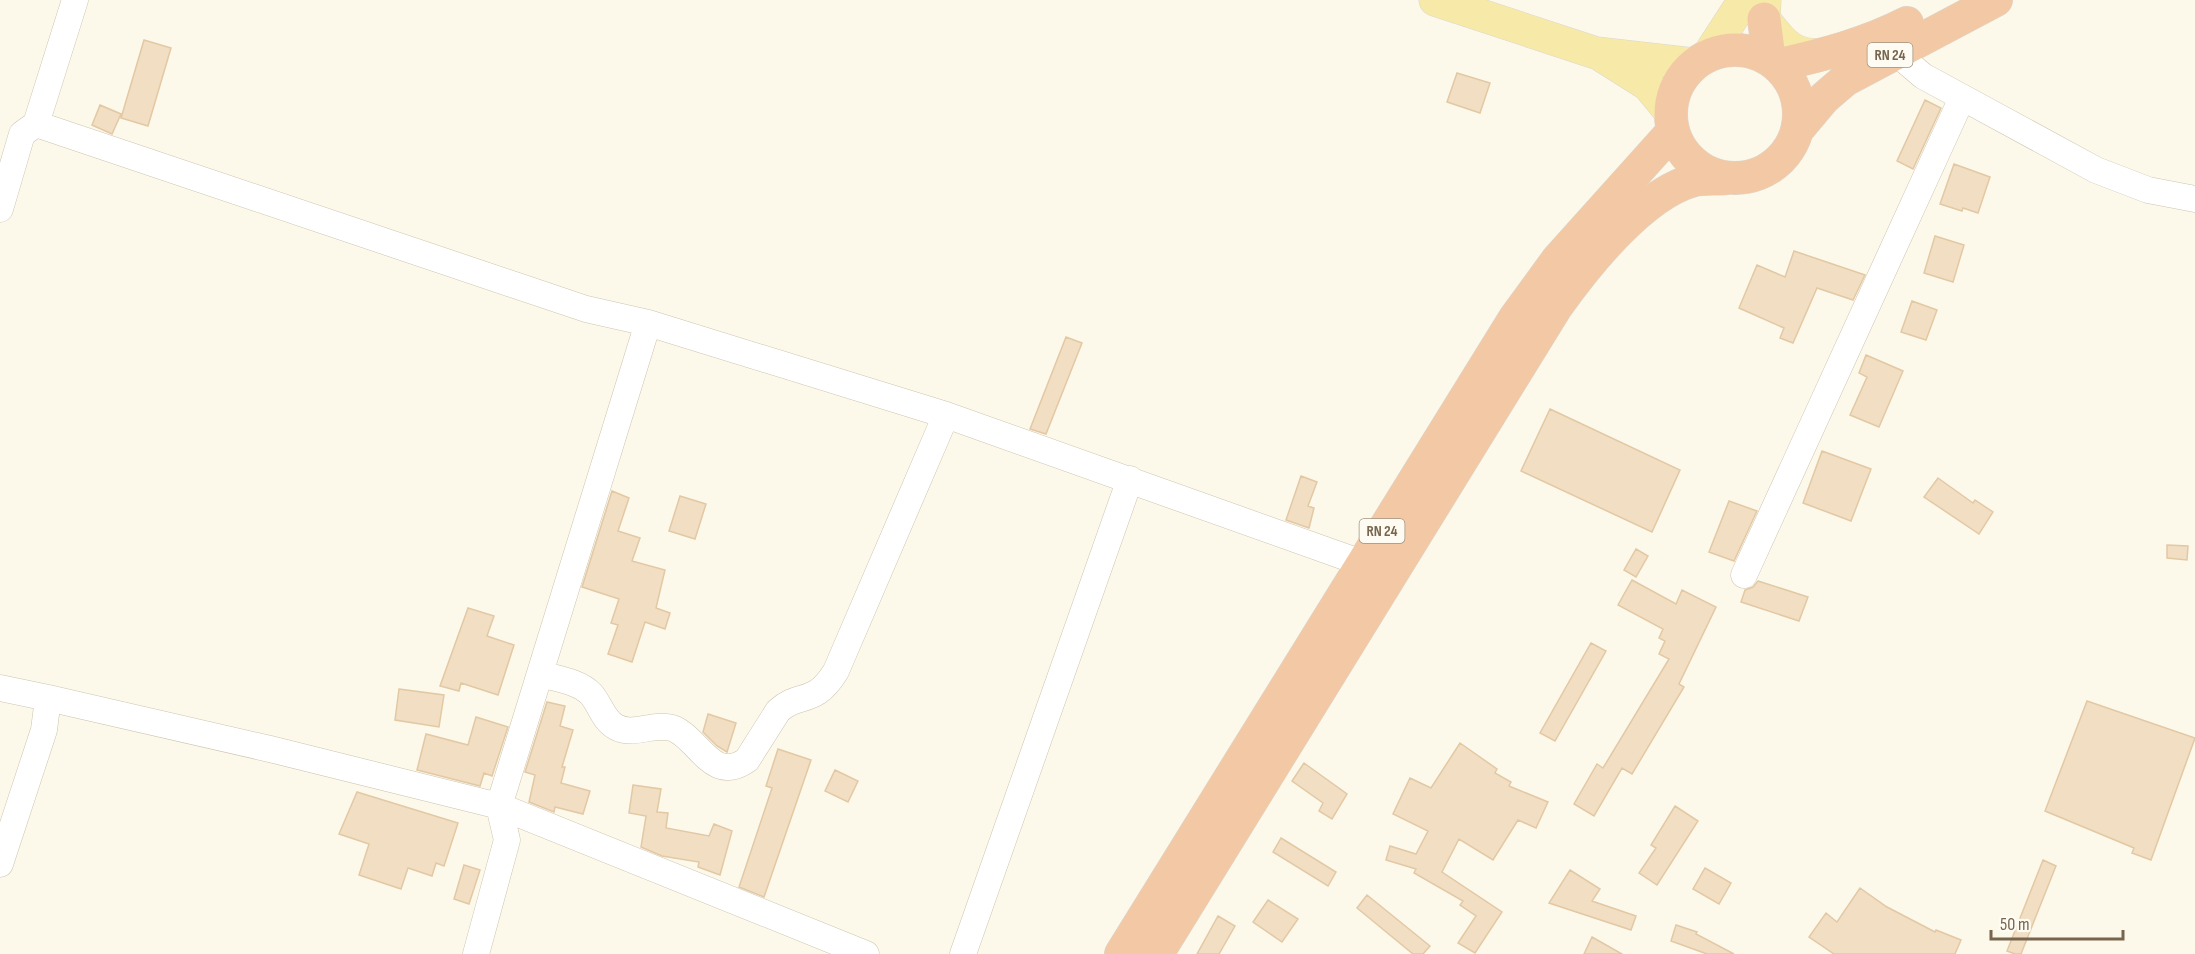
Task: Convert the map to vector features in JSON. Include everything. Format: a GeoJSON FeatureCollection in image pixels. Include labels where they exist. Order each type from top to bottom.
{"type":"FeatureCollection","features":[{"type":"Feature","properties":{"kind":"highway","name":"RN 24"},"geometry":{"type":"LineString","coordinates":[[1774,61],[1820,55],[1876,39],[1952,0]]}},
{"type":"Feature","properties":{"kind":"highway","name":"RN 24"},"geometry":{"type":"LineString","coordinates":[[1798,129],[1824,98],[1845,80],[1995,0]]}},
{"type":"Feature","properties":{"kind":"highway"},"geometry":{"type":"LineString","coordinates":[[1758,6],[1774,61]]}},
{"type":"Feature","properties":{"kind":"highway"},"geometry":{"type":"LineString","coordinates":[[1729,49],[1750,50],[1774,61],[1790,78],[1797,94],[1800,111],[1798,129],[1791,147],[1779,161],[1764,172],[1746,178],[1727,178],[1708,173],[1692,162],[1680,148],[1672,122],[1673,95],[1681,78],[1701,59],[1729,49]]}},
{"type":"Feature","properties":{"kind":"highway","name":"RN 24"},"geometry":{"type":"LineString","coordinates":[[1121,954],[1515,318],[1558,259],[1672,122]]}},
{"type":"Feature","properties":{"kind":"highway","name":"RN 24"},"geometry":{"type":"LineString","coordinates":[[1157,954],[1556,307],[1579,275],[1638,214],[1668,192],[1694,180],[1727,178]]}},
{"type":"Feature","properties":{"kind":"main road"},"geometry":{"type":"LineString","coordinates":[[1435,0],[1596,53],[1648,85],[1672,122]]}},
{"type":"Feature","properties":{"kind":"main road"},"geometry":{"type":"LineString","coordinates":[[1596,53],[1701,59],[1758,6],[1791,49],[1807,55],[1820,55]]}},
{"type":"Feature","properties":{"kind":"street"},"geometry":{"type":"LineString","coordinates":[[0,209],[19,128],[75,0]]}},
{"type":"Feature","properties":{"kind":"street"},"geometry":{"type":"LineString","coordinates":[[1895,52],[1923,76],[2096,170],[2148,190],[2195,199]]}},
{"type":"Feature","properties":{"kind":"street"},"geometry":{"type":"LineString","coordinates":[[1744,575],[1962,98]]}},
{"type":"Feature","properties":{"kind":"street"},"geometry":{"type":"LineString","coordinates":[[19,128],[586,309],[648,323],[946,415],[1362,563]]}},
{"type":"Feature","properties":{"kind":"street"},"geometry":{"type":"LineString","coordinates":[[476,954],[507,840],[499,806],[648,323]]}},
{"type":"Feature","properties":{"kind":"street"},"geometry":{"type":"LineString","coordinates":[[540,674],[585,689],[616,727],[625,730],[662,726],[674,729],[689,739],[709,760],[726,766],[740,766],[747,760],[783,706],[815,695],[824,689],[833,676],[946,415]]}},
{"type":"Feature","properties":{"kind":"street"},"geometry":{"type":"LineString","coordinates":[[963,954],[1130,479]]}},
{"type":"Feature","properties":{"kind":"street"},"geometry":{"type":"LineString","coordinates":[[0,688],[270,749],[499,806],[866,954]]}},
{"type":"Feature","properties":{"kind":"street"},"geometry":{"type":"LineString","coordinates":[[0,864],[44,730],[48,698]]}},
{"type":"Feature","properties":{"kind":"building"},"geometry":{"type":"Polygon","coordinates":[[[144,40],[171,48],[148,126],[121,118],[144,40]]]}},
{"type":"Feature","properties":{"kind":"building"},"geometry":{"type":"Polygon","coordinates":[[[1457,73],[1490,83],[1480,113],[1447,102],[1457,73]]]}},
{"type":"Feature","properties":{"kind":"building"},"geometry":{"type":"Polygon","coordinates":[[[1925,100],[1941,108],[1913,169],[1897,161],[1925,100]]]}},
{"type":"Feature","properties":{"kind":"building"},"geometry":{"type":"Polygon","coordinates":[[[100,105],[121,114],[112,134],[92,125],[100,105]]]}},
{"type":"Feature","properties":{"kind":"building"},"geometry":{"type":"Polygon","coordinates":[[[1954,164],[1990,177],[1978,213],[1940,204],[1954,164]]]}},
{"type":"Feature","properties":{"kind":"building"},"geometry":{"type":"Polygon","coordinates":[[[1935,236],[1964,245],[1953,282],[1924,273],[1935,236]]]}},
{"type":"Feature","properties":{"kind":"building"},"geometry":{"type":"Polygon","coordinates":[[[1794,251],[1865,275],[1853,300],[1817,288],[1793,343],[1780,338],[1784,328],[1739,308],[1757,265],[1785,277],[1794,251]]]}},
{"type":"Feature","properties":{"kind":"building"},"geometry":{"type":"Polygon","coordinates":[[[1912,301],[1937,310],[1926,340],[1901,332],[1912,301]]]}},
{"type":"Feature","properties":{"kind":"building"},"geometry":{"type":"Polygon","coordinates":[[[1066,337],[1082,343],[1046,434],[1030,429],[1066,337]]]}},
{"type":"Feature","properties":{"kind":"building"},"geometry":{"type":"Polygon","coordinates":[[[1866,355],[1903,371],[1879,427],[1850,415],[1867,377],[1859,373],[1866,355]]]}},
{"type":"Feature","properties":{"kind":"building"},"geometry":{"type":"Polygon","coordinates":[[[1550,409],[1680,470],[1652,532],[1521,471],[1550,409]]]}},
{"type":"Feature","properties":{"kind":"building"},"geometry":{"type":"Polygon","coordinates":[[[1822,451],[1871,469],[1851,521],[1803,503],[1822,451]]]}},
{"type":"Feature","properties":{"kind":"building"},"geometry":{"type":"Polygon","coordinates":[[[1301,476],[1317,482],[1308,506],[1314,508],[1309,528],[1286,520],[1301,476]]]}},
{"type":"Feature","properties":{"kind":"building"},"geometry":{"type":"Polygon","coordinates":[[[1938,478],[1973,503],[1975,500],[1993,512],[1979,534],[1924,497],[1938,478]]]}},
{"type":"Feature","properties":{"kind":"building"},"geometry":{"type":"Polygon","coordinates":[[[612,491],[629,498],[618,531],[640,538],[632,561],[665,570],[656,608],[670,613],[665,629],[645,622],[632,662],[608,654],[618,625],[611,623],[619,599],[582,587],[612,491]]]}},
{"type":"Feature","properties":{"kind":"building"},"geometry":{"type":"Polygon","coordinates":[[[680,496],[706,504],[695,539],[669,531],[680,496]]]}},
{"type":"Feature","properties":{"kind":"building"},"geometry":{"type":"Polygon","coordinates":[[[1729,501],[1757,511],[1734,561],[1709,552],[1729,501]]]}},
{"type":"Feature","properties":{"kind":"building"},"geometry":{"type":"Polygon","coordinates":[[[2167,545],[2188,546],[2187,560],[2167,558],[2167,545]]]}},
{"type":"Feature","properties":{"kind":"building"},"geometry":{"type":"Polygon","coordinates":[[[1636,549],[1648,556],[1636,577],[1624,570],[1636,549]]]}},
{"type":"Feature","properties":{"kind":"building"},"geometry":{"type":"Polygon","coordinates":[[[1632,580],[1676,604],[1682,590],[1716,607],[1679,684],[1684,687],[1632,774],[1622,768],[1594,816],[1574,804],[1597,764],[1603,768],[1669,659],[1659,654],[1665,641],[1659,638],[1663,629],[1618,605],[1632,580]]]}},
{"type":"Feature","properties":{"kind":"building"},"geometry":{"type":"Polygon","coordinates":[[[1758,581],[1808,597],[1799,621],[1741,602],[1745,590],[1753,587],[1758,581]]]}},
{"type":"Feature","properties":{"kind":"building"},"geometry":{"type":"Polygon","coordinates":[[[468,608],[494,616],[487,636],[514,645],[498,695],[461,683],[459,691],[440,686],[468,608]]]}},
{"type":"Feature","properties":{"kind":"building"},"geometry":{"type":"Polygon","coordinates":[[[1591,643],[1606,651],[1555,741],[1540,733],[1591,643]]]}},
{"type":"Feature","properties":{"kind":"building"},"geometry":{"type":"Polygon","coordinates":[[[399,689],[444,695],[439,727],[395,720],[399,689]]]}},
{"type":"Feature","properties":{"kind":"building"},"geometry":{"type":"Polygon","coordinates":[[[2087,701],[2195,738],[2151,860],[2132,853],[2134,848],[2045,811],[2087,701]]]}},
{"type":"Feature","properties":{"kind":"building"},"geometry":{"type":"Polygon","coordinates":[[[547,702],[565,706],[560,726],[573,730],[562,767],[565,767],[561,783],[590,791],[583,814],[555,807],[554,812],[529,802],[535,775],[525,772],[547,702]]]}},
{"type":"Feature","properties":{"kind":"building"},"geometry":{"type":"Polygon","coordinates":[[[708,714],[736,723],[727,752],[703,732],[708,714]]]}},
{"type":"Feature","properties":{"kind":"building"},"geometry":{"type":"Polygon","coordinates":[[[476,717],[508,727],[492,776],[484,773],[480,786],[417,770],[426,734],[468,745],[476,717]]]}},
{"type":"Feature","properties":{"kind":"building"},"geometry":{"type":"Polygon","coordinates":[[[1460,743],[1497,769],[1495,773],[1511,782],[1509,786],[1548,802],[1536,828],[1518,820],[1493,860],[1459,839],[1442,872],[1502,912],[1475,953],[1458,943],[1476,916],[1460,905],[1463,901],[1414,873],[1416,869],[1386,860],[1390,846],[1416,854],[1428,831],[1393,814],[1410,778],[1431,788],[1460,743]]]}},
{"type":"Feature","properties":{"kind":"building"},"geometry":{"type":"Polygon","coordinates":[[[778,749],[811,760],[764,897],[739,887],[772,788],[766,786],[778,749]]]}},
{"type":"Feature","properties":{"kind":"building"},"geometry":{"type":"Polygon","coordinates":[[[1304,763],[1347,794],[1332,819],[1319,811],[1323,803],[1292,781],[1304,763]]]}},
{"type":"Feature","properties":{"kind":"building"},"geometry":{"type":"Polygon","coordinates":[[[835,770],[858,781],[848,802],[825,791],[835,770]]]}},
{"type":"Feature","properties":{"kind":"building"},"geometry":{"type":"Polygon","coordinates":[[[633,785],[661,789],[657,812],[668,813],[666,828],[709,836],[714,824],[732,831],[720,875],[698,867],[699,862],[662,856],[641,847],[646,816],[629,813],[633,785]]]}},
{"type":"Feature","properties":{"kind":"building"},"geometry":{"type":"Polygon","coordinates":[[[357,792],[458,823],[444,866],[436,863],[432,876],[408,868],[401,889],[359,875],[369,844],[339,834],[357,792]]]}},
{"type":"Feature","properties":{"kind":"building"},"geometry":{"type":"Polygon","coordinates":[[[1675,806],[1698,821],[1657,885],[1639,873],[1656,848],[1651,845],[1675,806]]]}},
{"type":"Feature","properties":{"kind":"building"},"geometry":{"type":"Polygon","coordinates":[[[1281,838],[1336,872],[1328,886],[1273,852],[1281,838]]]}},
{"type":"Feature","properties":{"kind":"building"},"geometry":{"type":"Polygon","coordinates":[[[2043,860],[2056,866],[2021,954],[2015,954],[2007,951],[2043,860]]]}},
{"type":"Feature","properties":{"kind":"building"},"geometry":{"type":"Polygon","coordinates":[[[464,865],[480,870],[469,904],[454,899],[464,865]]]}},
{"type":"Feature","properties":{"kind":"building"},"geometry":{"type":"Polygon","coordinates":[[[1705,868],[1731,883],[1719,904],[1693,889],[1705,868]]]}},
{"type":"Feature","properties":{"kind":"building"},"geometry":{"type":"Polygon","coordinates":[[[1570,870],[1600,889],[1592,901],[1636,916],[1631,930],[1549,903],[1570,870]]]}},
{"type":"Feature","properties":{"kind":"building"},"geometry":{"type":"Polygon","coordinates":[[[1860,888],[1887,907],[1935,932],[1936,930],[1961,940],[1955,954],[1834,954],[1809,937],[1826,913],[1837,922],[1860,888]]]}},
{"type":"Feature","properties":{"kind":"building"},"geometry":{"type":"Polygon","coordinates":[[[1367,895],[1430,946],[1423,954],[1413,954],[1357,908],[1367,895]]]}},
{"type":"Feature","properties":{"kind":"building"},"geometry":{"type":"Polygon","coordinates":[[[1268,900],[1298,919],[1282,942],[1253,922],[1268,900]]]}},
{"type":"Feature","properties":{"kind":"building"},"geometry":{"type":"Polygon","coordinates":[[[1218,916],[1235,926],[1219,954],[1197,954],[1218,916]]]}},
{"type":"Feature","properties":{"kind":"building"},"geometry":{"type":"Polygon","coordinates":[[[1676,925],[1697,932],[1696,934],[1734,954],[1707,954],[1671,941],[1676,925]]]}},
{"type":"Feature","properties":{"kind":"building"},"geometry":{"type":"Polygon","coordinates":[[[1592,937],[1622,954],[1584,954],[1592,937]]]}}]}
